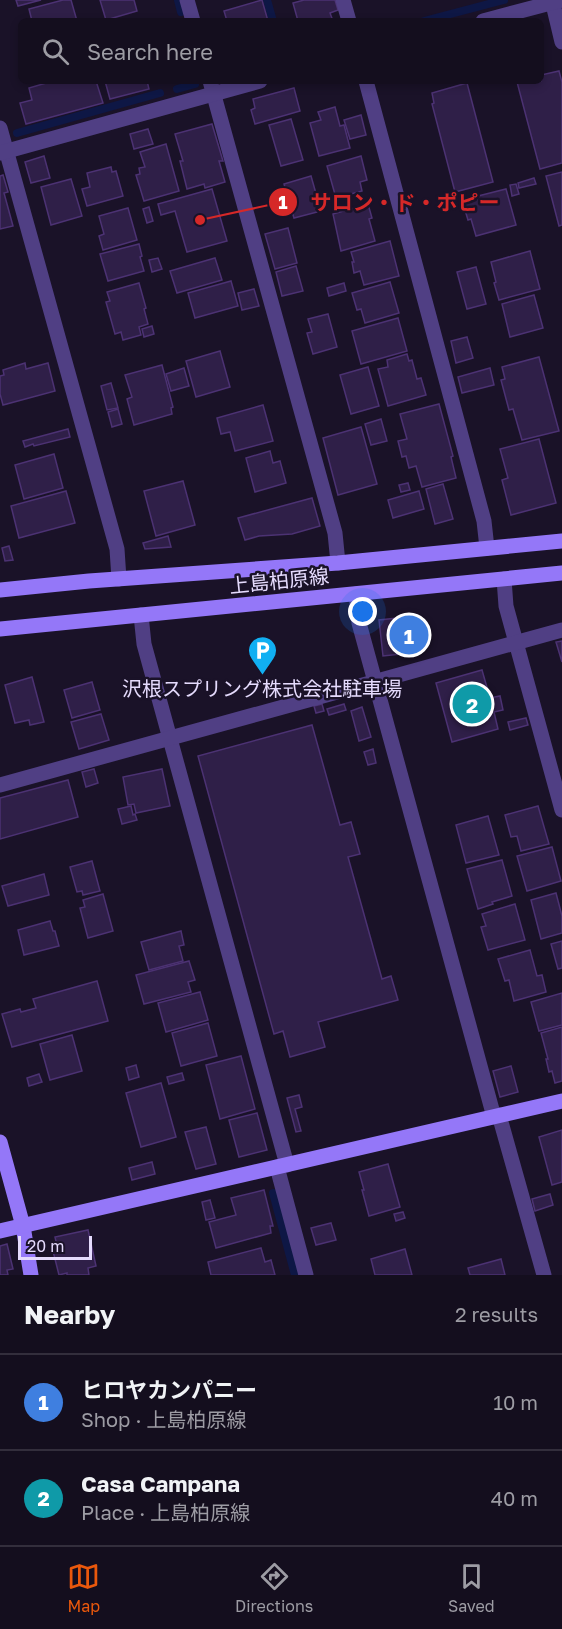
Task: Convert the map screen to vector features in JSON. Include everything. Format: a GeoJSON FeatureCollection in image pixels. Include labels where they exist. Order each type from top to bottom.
{"type":"FeatureCollection","features":[{"type":"Feature","properties":{"kind":"street"},"geometry":{"type":"LineString","coordinates":[[187,0],[192,18]]}},
{"type":"Feature","properties":{"kind":"street"},"geometry":{"type":"LineString","coordinates":[[344,0],[348,18]]}},
{"type":"Feature","properties":{"kind":"street"},"geometry":{"type":"LineString","coordinates":[[494,18],[556,1],[562,42]]}},
{"type":"Feature","properties":{"kind":"street"},"geometry":{"type":"LineString","coordinates":[[3,152],[212,87],[236,84]]}},
{"type":"Feature","properties":{"kind":"street"},"geometry":{"type":"LineString","coordinates":[[367,84],[484,521],[487,549]]}},
{"type":"Feature","properties":{"kind":"street"},"geometry":{"type":"LineString","coordinates":[[212,87],[335,533],[338,563]]}},
{"type":"Feature","properties":{"kind":"street"},"geometry":{"type":"LineString","coordinates":[[0,128],[3,152],[117,549],[119,579]]}},
{"type":"Feature","properties":{"kind":"street","name":"上島柏原線"},"geometry":{"type":"LineString","coordinates":[[0,590],[338,563],[562,541]]}},
{"type":"Feature","properties":{"kind":"street","name":"上島柏原線"},"geometry":{"type":"LineString","coordinates":[[0,628],[562,573]]}},
{"type":"Feature","properties":{"kind":"street"},"geometry":{"type":"LineString","coordinates":[[504,579],[506,606],[562,810]]}},
{"type":"Feature","properties":{"kind":"street"},"geometry":{"type":"LineString","coordinates":[[356,594],[359,623],[375,682],[544,1275]]}},
{"type":"Feature","properties":{"kind":"street"},"geometry":{"type":"LineString","coordinates":[[141,615],[144,644],[282,1166],[306,1275]]}},
{"type":"Feature","properties":{"kind":"street"},"geometry":{"type":"LineString","coordinates":[[0,785],[562,630]]}},
{"type":"Feature","properties":{"kind":"street"},"geometry":{"type":"LineString","coordinates":[[0,1231],[562,1101]]}},
{"type":"Feature","properties":{"kind":"street"},"geometry":{"type":"LineString","coordinates":[[0,1142],[23,1226],[31,1275]]}},
{"type":"Feature","properties":{"kind":"building"},"geometry":{"type":"Polygon","coordinates":[[[16,0],[41,0],[18,6],[16,0]]]}},
{"type":"Feature","properties":{"kind":"building"},"geometry":{"type":"Polygon","coordinates":[[[71,0],[76,18],[31,18],[29,9],[71,0]]]}},
{"type":"Feature","properties":{"kind":"building"},"geometry":{"type":"Polygon","coordinates":[[[100,0],[134,0],[137,11],[105,18],[100,0]]]}},
{"type":"Feature","properties":{"kind":"building"},"geometry":{"type":"Polygon","coordinates":[[[262,0],[267,18],[226,18],[224,11],[262,0]]]}},
{"type":"Feature","properties":{"kind":"building"},"geometry":{"type":"Polygon","coordinates":[[[304,0],[335,0],[338,10],[330,13],[332,18],[297,18],[293,3],[304,0]]]}},
{"type":"Feature","properties":{"kind":"building"},"geometry":{"type":"Polygon","coordinates":[[[559,71],[562,82],[562,163],[540,169],[518,84],[544,84],[544,74],[559,71]]]}},
{"type":"Feature","properties":{"kind":"building"},"geometry":{"type":"Polygon","coordinates":[[[43,84],[97,84],[103,103],[26,124],[20,103],[32,100],[29,88],[43,84]]]}},
{"type":"Feature","properties":{"kind":"building"},"geometry":{"type":"Polygon","coordinates":[[[106,84],[148,84],[149,89],[110,99],[106,84]]]}},
{"type":"Feature","properties":{"kind":"building"},"geometry":{"type":"Polygon","coordinates":[[[467,84],[493,182],[455,192],[432,104],[434,103],[432,93],[467,84]]]}},
{"type":"Feature","properties":{"kind":"building"},"geometry":{"type":"Polygon","coordinates":[[[294,88],[300,111],[255,124],[251,110],[255,108],[253,99],[294,88]]]}},
{"type":"Feature","properties":{"kind":"building"},"geometry":{"type":"Polygon","coordinates":[[[335,107],[340,126],[344,125],[350,148],[319,156],[310,123],[321,120],[318,112],[335,107]]]}},
{"type":"Feature","properties":{"kind":"building"},"geometry":{"type":"Polygon","coordinates":[[[361,115],[366,135],[350,139],[344,120],[361,115]]]}},
{"type":"Feature","properties":{"kind":"building"},"geometry":{"type":"Polygon","coordinates":[[[291,119],[303,160],[281,166],[269,125],[291,119]]]}},
{"type":"Feature","properties":{"kind":"building"},"geometry":{"type":"Polygon","coordinates":[[[212,124],[223,161],[219,161],[225,182],[205,188],[204,184],[187,189],[180,161],[183,161],[175,134],[212,124]]]}},
{"type":"Feature","properties":{"kind":"building"},"geometry":{"type":"Polygon","coordinates":[[[148,129],[153,144],[134,149],[130,134],[148,129]]]}},
{"type":"Feature","properties":{"kind":"building"},"geometry":{"type":"Polygon","coordinates":[[[166,144],[179,191],[144,201],[136,175],[140,174],[139,168],[145,167],[140,152],[166,144]]]}},
{"type":"Feature","properties":{"kind":"building"},"geometry":{"type":"Polygon","coordinates":[[[44,156],[50,178],[31,183],[25,162],[44,156]]]}},
{"type":"Feature","properties":{"kind":"building"},"geometry":{"type":"Polygon","coordinates":[[[361,156],[367,180],[360,182],[362,191],[336,198],[327,166],[361,156]]]}},
{"type":"Feature","properties":{"kind":"building"},"geometry":{"type":"Polygon","coordinates":[[[111,167],[112,172],[116,171],[123,196],[87,206],[82,189],[90,187],[87,173],[111,167]]]}},
{"type":"Feature","properties":{"kind":"building"},"geometry":{"type":"Polygon","coordinates":[[[562,172],[562,225],[559,226],[546,176],[562,172]]]}},
{"type":"Feature","properties":{"kind":"building"},"geometry":{"type":"Polygon","coordinates":[[[3,175],[8,192],[4,193],[13,226],[0,229],[0,176],[3,175]]]}},
{"type":"Feature","properties":{"kind":"building"},"geometry":{"type":"Polygon","coordinates":[[[311,176],[321,211],[294,218],[284,184],[311,176]]]}},
{"type":"Feature","properties":{"kind":"building"},"geometry":{"type":"Polygon","coordinates":[[[534,178],[536,184],[519,188],[518,183],[534,178]]]}},
{"type":"Feature","properties":{"kind":"building"},"geometry":{"type":"Polygon","coordinates":[[[71,179],[82,216],[51,225],[41,187],[71,179]]]}},
{"type":"Feature","properties":{"kind":"building"},"geometry":{"type":"Polygon","coordinates":[[[516,184],[519,194],[512,196],[510,185],[516,184]]]}},
{"type":"Feature","properties":{"kind":"building"},"geometry":{"type":"Polygon","coordinates":[[[212,189],[227,241],[187,252],[175,211],[161,215],[158,204],[212,189]]]}},
{"type":"Feature","properties":{"kind":"building"},"geometry":{"type":"Polygon","coordinates":[[[506,189],[516,225],[476,236],[462,200],[506,189]]]}},
{"type":"Feature","properties":{"kind":"building"},"geometry":{"type":"Polygon","coordinates":[[[368,204],[372,218],[369,219],[375,241],[341,251],[333,214],[368,204]]]}},
{"type":"Feature","properties":{"kind":"building"},"geometry":{"type":"Polygon","coordinates":[[[149,207],[153,221],[147,223],[143,209],[149,207]]]}},
{"type":"Feature","properties":{"kind":"building"},"geometry":{"type":"Polygon","coordinates":[[[128,208],[137,240],[103,250],[99,236],[104,234],[99,216],[128,208]]]}},
{"type":"Feature","properties":{"kind":"building"},"geometry":{"type":"Polygon","coordinates":[[[288,228],[297,263],[275,269],[265,234],[288,228]]]}},
{"type":"Feature","properties":{"kind":"building"},"geometry":{"type":"Polygon","coordinates":[[[390,241],[399,276],[364,285],[360,271],[354,273],[351,252],[390,241]]]}},
{"type":"Feature","properties":{"kind":"building"},"geometry":{"type":"Polygon","coordinates":[[[139,244],[144,271],[108,281],[100,254],[139,244]]]}},
{"type":"Feature","properties":{"kind":"building"},"geometry":{"type":"Polygon","coordinates":[[[530,251],[540,289],[499,300],[491,262],[530,251]]]}},
{"type":"Feature","properties":{"kind":"building"},"geometry":{"type":"Polygon","coordinates":[[[158,258],[162,269],[152,272],[149,260],[158,258]]]}},
{"type":"Feature","properties":{"kind":"building"},"geometry":{"type":"Polygon","coordinates":[[[215,258],[222,280],[177,293],[170,271],[215,258]]]}},
{"type":"Feature","properties":{"kind":"building"},"geometry":{"type":"Polygon","coordinates":[[[296,266],[303,291],[282,296],[276,272],[296,266]]]}},
{"type":"Feature","properties":{"kind":"building"},"geometry":{"type":"Polygon","coordinates":[[[476,267],[486,304],[467,309],[457,272],[476,267]]]}},
{"type":"Feature","properties":{"kind":"building"},"geometry":{"type":"Polygon","coordinates":[[[231,281],[238,306],[195,318],[188,293],[231,281]]]}},
{"type":"Feature","properties":{"kind":"building"},"geometry":{"type":"Polygon","coordinates":[[[390,282],[399,313],[365,323],[361,309],[357,310],[352,293],[390,282]]]}},
{"type":"Feature","properties":{"kind":"building"},"geometry":{"type":"Polygon","coordinates":[[[139,283],[148,324],[139,327],[141,335],[123,340],[121,332],[115,334],[106,302],[110,301],[107,292],[139,283]]]}},
{"type":"Feature","properties":{"kind":"building"},"geometry":{"type":"Polygon","coordinates":[[[344,283],[346,291],[329,296],[327,288],[344,283]]]}},
{"type":"Feature","properties":{"kind":"building"},"geometry":{"type":"Polygon","coordinates":[[[254,289],[259,306],[242,310],[238,293],[254,289]]]}},
{"type":"Feature","properties":{"kind":"building"},"geometry":{"type":"Polygon","coordinates":[[[534,295],[543,328],[510,337],[502,304],[534,295]]]}},
{"type":"Feature","properties":{"kind":"building"},"geometry":{"type":"Polygon","coordinates":[[[328,314],[337,347],[313,354],[307,333],[312,332],[308,319],[328,314]]]}},
{"type":"Feature","properties":{"kind":"building"},"geometry":{"type":"Polygon","coordinates":[[[398,318],[407,351],[361,364],[352,331],[398,318]]]}},
{"type":"Feature","properties":{"kind":"building"},"geometry":{"type":"Polygon","coordinates":[[[152,326],[154,334],[144,337],[142,329],[152,326]]]}},
{"type":"Feature","properties":{"kind":"building"},"geometry":{"type":"Polygon","coordinates":[[[467,337],[473,358],[456,363],[451,341],[467,337]]]}},
{"type":"Feature","properties":{"kind":"building"},"geometry":{"type":"Polygon","coordinates":[[[220,351],[230,387],[196,397],[186,361],[220,351]]]}},
{"type":"Feature","properties":{"kind":"building"},"geometry":{"type":"Polygon","coordinates":[[[407,354],[409,361],[412,360],[417,379],[421,378],[426,395],[388,406],[378,369],[388,367],[387,360],[407,354]]]}},
{"type":"Feature","properties":{"kind":"building"},"geometry":{"type":"Polygon","coordinates":[[[539,357],[559,431],[522,440],[513,409],[509,410],[501,380],[505,379],[502,367],[539,357]]]}},
{"type":"Feature","properties":{"kind":"building"},"geometry":{"type":"Polygon","coordinates":[[[25,363],[26,369],[48,363],[55,391],[3,405],[0,394],[0,376],[4,375],[3,370],[25,363]]]}},
{"type":"Feature","properties":{"kind":"building"},"geometry":{"type":"Polygon","coordinates":[[[162,365],[173,407],[171,408],[172,414],[134,425],[127,399],[132,397],[125,375],[162,365]]]}},
{"type":"Feature","properties":{"kind":"building"},"geometry":{"type":"Polygon","coordinates":[[[368,367],[379,406],[351,414],[340,375],[368,367]]]}},
{"type":"Feature","properties":{"kind":"building"},"geometry":{"type":"Polygon","coordinates":[[[184,368],[189,386],[171,391],[166,374],[184,368]]]}},
{"type":"Feature","properties":{"kind":"building"},"geometry":{"type":"Polygon","coordinates":[[[490,368],[494,385],[462,393],[458,377],[490,368]]]}},
{"type":"Feature","properties":{"kind":"building"},"geometry":{"type":"Polygon","coordinates":[[[111,383],[118,408],[107,410],[101,386],[111,383]]]}},
{"type":"Feature","properties":{"kind":"building"},"geometry":{"type":"Polygon","coordinates":[[[439,404],[453,456],[451,457],[456,478],[422,487],[416,466],[409,468],[406,456],[402,457],[398,441],[407,439],[400,414],[439,404]]]}},
{"type":"Feature","properties":{"kind":"building"},"geometry":{"type":"Polygon","coordinates":[[[263,405],[273,441],[235,451],[230,432],[221,434],[217,418],[263,405]]]}},
{"type":"Feature","properties":{"kind":"building"},"geometry":{"type":"Polygon","coordinates":[[[118,409],[122,424],[112,427],[108,412],[118,409]]]}},
{"type":"Feature","properties":{"kind":"building"},"geometry":{"type":"Polygon","coordinates":[[[381,419],[387,441],[371,445],[365,424],[381,419]]]}},
{"type":"Feature","properties":{"kind":"building"},"geometry":{"type":"Polygon","coordinates":[[[361,427],[377,484],[338,495],[323,438],[361,427]]]}},
{"type":"Feature","properties":{"kind":"building"},"geometry":{"type":"Polygon","coordinates":[[[68,429],[70,437],[25,447],[23,441],[68,429]]]}},
{"type":"Feature","properties":{"kind":"building"},"geometry":{"type":"Polygon","coordinates":[[[539,439],[556,503],[511,515],[502,480],[508,478],[500,449],[539,439]]]}},
{"type":"Feature","properties":{"kind":"building"},"geometry":{"type":"Polygon","coordinates":[[[270,451],[273,463],[280,461],[286,483],[255,492],[246,458],[270,451]]]}},
{"type":"Feature","properties":{"kind":"building"},"geometry":{"type":"Polygon","coordinates":[[[54,454],[63,488],[24,499],[15,465],[54,454]]]}},
{"type":"Feature","properties":{"kind":"building"},"geometry":{"type":"Polygon","coordinates":[[[183,481],[195,525],[156,536],[144,491],[183,481]]]}},
{"type":"Feature","properties":{"kind":"building"},"geometry":{"type":"Polygon","coordinates":[[[408,483],[410,490],[401,492],[399,485],[408,483]]]}},
{"type":"Feature","properties":{"kind":"building"},"geometry":{"type":"Polygon","coordinates":[[[443,484],[453,519],[435,524],[426,489],[443,484]]]}},
{"type":"Feature","properties":{"kind":"building"},"geometry":{"type":"Polygon","coordinates":[[[66,491],[75,523],[19,538],[11,506],[66,491]]]}},
{"type":"Feature","properties":{"kind":"building"},"geometry":{"type":"Polygon","coordinates":[[[419,491],[424,509],[393,518],[388,500],[419,491]]]}},
{"type":"Feature","properties":{"kind":"building"},"geometry":{"type":"Polygon","coordinates":[[[312,498],[320,526],[292,534],[259,536],[245,540],[238,518],[312,498]]]}},
{"type":"Feature","properties":{"kind":"building"},"geometry":{"type":"Polygon","coordinates":[[[168,536],[171,547],[145,549],[143,543],[168,536]]]}},
{"type":"Feature","properties":{"kind":"building"},"geometry":{"type":"Polygon","coordinates":[[[9,546],[13,560],[5,561],[2,548],[9,546]]]}},
{"type":"Feature","properties":{"kind":"building"},"geometry":{"type":"Polygon","coordinates":[[[416,616],[420,652],[383,656],[379,620],[416,616]]]}},
{"type":"Feature","properties":{"kind":"building"},"geometry":{"type":"Polygon","coordinates":[[[562,641],[562,662],[556,642],[562,641]]]}},
{"type":"Feature","properties":{"kind":"building"},"geometry":{"type":"Polygon","coordinates":[[[482,670],[490,698],[500,696],[503,710],[494,712],[498,729],[452,742],[436,683],[482,670]]]}},
{"type":"Feature","properties":{"kind":"building"},"geometry":{"type":"Polygon","coordinates":[[[32,677],[44,722],[30,725],[29,720],[15,723],[5,685],[32,677]]]}},
{"type":"Feature","properties":{"kind":"building"},"geometry":{"type":"Polygon","coordinates":[[[92,682],[100,710],[72,718],[64,690],[92,682]]]}},
{"type":"Feature","properties":{"kind":"building"},"geometry":{"type":"Polygon","coordinates":[[[322,704],[324,711],[316,713],[314,706],[322,704]]]}},
{"type":"Feature","properties":{"kind":"building"},"geometry":{"type":"Polygon","coordinates":[[[344,704],[346,710],[329,715],[327,709],[344,704]]]}},
{"type":"Feature","properties":{"kind":"building"},"geometry":{"type":"Polygon","coordinates":[[[362,707],[371,737],[359,741],[351,711],[362,707]]]}},
{"type":"Feature","properties":{"kind":"building"},"geometry":{"type":"Polygon","coordinates":[[[101,714],[109,740],[79,749],[71,722],[101,714]]]}},
{"type":"Feature","properties":{"kind":"building"},"geometry":{"type":"Polygon","coordinates":[[[526,718],[528,725],[510,730],[508,722],[526,718]]]}},
{"type":"Feature","properties":{"kind":"building"},"geometry":{"type":"Polygon","coordinates":[[[312,725],[340,825],[351,822],[360,854],[348,857],[382,979],[391,976],[398,1000],[318,1022],[325,1047],[290,1057],[283,1031],[274,1034],[198,756],[312,725]]]}},
{"type":"Feature","properties":{"kind":"building"},"geometry":{"type":"Polygon","coordinates":[[[373,749],[376,763],[368,765],[364,752],[373,749]]]}},
{"type":"Feature","properties":{"kind":"building"},"geometry":{"type":"Polygon","coordinates":[[[94,769],[98,783],[86,787],[82,772],[94,769]]]}},
{"type":"Feature","properties":{"kind":"building"},"geometry":{"type":"Polygon","coordinates":[[[162,769],[170,806],[136,813],[134,804],[128,805],[123,777],[162,769]]]}},
{"type":"Feature","properties":{"kind":"building"},"geometry":{"type":"Polygon","coordinates":[[[68,780],[78,817],[0,839],[0,798],[68,780]]]}},
{"type":"Feature","properties":{"kind":"building"},"geometry":{"type":"Polygon","coordinates":[[[131,806],[137,820],[122,824],[118,809],[131,806]]]}},
{"type":"Feature","properties":{"kind":"building"},"geometry":{"type":"Polygon","coordinates":[[[538,806],[549,844],[521,851],[517,836],[511,837],[505,815],[538,806]]]}},
{"type":"Feature","properties":{"kind":"building"},"geometry":{"type":"Polygon","coordinates":[[[488,816],[499,855],[466,863],[456,825],[488,816]]]}},
{"type":"Feature","properties":{"kind":"building"},"geometry":{"type":"Polygon","coordinates":[[[552,847],[561,881],[527,891],[517,856],[552,847]]]}},
{"type":"Feature","properties":{"kind":"building"},"geometry":{"type":"Polygon","coordinates":[[[502,860],[512,896],[478,909],[467,869],[502,860]]]}},
{"type":"Feature","properties":{"kind":"building"},"geometry":{"type":"Polygon","coordinates":[[[92,861],[100,891],[83,895],[82,891],[77,892],[70,867],[92,861]]]}},
{"type":"Feature","properties":{"kind":"building"},"geometry":{"type":"Polygon","coordinates":[[[44,874],[49,895],[8,906],[2,886],[44,874]]]}},
{"type":"Feature","properties":{"kind":"building"},"geometry":{"type":"Polygon","coordinates":[[[556,893],[562,916],[562,933],[541,939],[531,900],[556,893]]]}},
{"type":"Feature","properties":{"kind":"building"},"geometry":{"type":"Polygon","coordinates":[[[103,894],[113,931],[88,938],[80,908],[85,907],[83,900],[103,894]]]}},
{"type":"Feature","properties":{"kind":"building"},"geometry":{"type":"Polygon","coordinates":[[[515,904],[525,940],[488,950],[481,927],[486,926],[482,914],[515,904]]]}},
{"type":"Feature","properties":{"kind":"building"},"geometry":{"type":"Polygon","coordinates":[[[50,921],[59,946],[24,955],[18,930],[50,921]]]}},
{"type":"Feature","properties":{"kind":"building"},"geometry":{"type":"Polygon","coordinates":[[[181,931],[184,945],[179,946],[183,961],[149,970],[141,942],[181,931]]]}},
{"type":"Feature","properties":{"kind":"building"},"geometry":{"type":"Polygon","coordinates":[[[562,941],[562,968],[558,969],[551,944],[562,941]]]}},
{"type":"Feature","properties":{"kind":"building"},"geometry":{"type":"Polygon","coordinates":[[[530,950],[537,976],[542,975],[546,992],[514,1001],[509,980],[505,981],[498,959],[530,950]]]}},
{"type":"Feature","properties":{"kind":"building"},"geometry":{"type":"Polygon","coordinates":[[[189,961],[195,980],[188,982],[191,992],[144,1004],[136,975],[189,961]]]}},
{"type":"Feature","properties":{"kind":"building"},"geometry":{"type":"Polygon","coordinates":[[[97,981],[108,1021],[12,1047],[2,1014],[36,1008],[33,999],[97,981]]]}},
{"type":"Feature","properties":{"kind":"building"},"geometry":{"type":"Polygon","coordinates":[[[200,992],[208,1020],[166,1032],[158,1003],[200,992]]]}},
{"type":"Feature","properties":{"kind":"building"},"geometry":{"type":"Polygon","coordinates":[[[562,993],[562,1025],[539,1031],[531,1002],[562,993]]]}},
{"type":"Feature","properties":{"kind":"building"},"geometry":{"type":"Polygon","coordinates":[[[208,1023],[217,1056],[181,1066],[172,1033],[208,1023]]]}},
{"type":"Feature","properties":{"kind":"building"},"geometry":{"type":"Polygon","coordinates":[[[562,1027],[562,1081],[555,1083],[552,1071],[549,1072],[541,1033],[562,1027]]]}},
{"type":"Feature","properties":{"kind":"building"},"geometry":{"type":"Polygon","coordinates":[[[72,1035],[82,1071],[50,1080],[40,1044],[72,1035]]]}},
{"type":"Feature","properties":{"kind":"building"},"geometry":{"type":"Polygon","coordinates":[[[241,1056],[255,1109],[220,1119],[206,1065],[241,1056]]]}},
{"type":"Feature","properties":{"kind":"building"},"geometry":{"type":"Polygon","coordinates":[[[136,1065],[139,1077],[129,1080],[126,1068],[136,1065]]]}},
{"type":"Feature","properties":{"kind":"building"},"geometry":{"type":"Polygon","coordinates":[[[511,1066],[518,1092],[500,1097],[493,1071],[511,1066]]]}},
{"type":"Feature","properties":{"kind":"building"},"geometry":{"type":"Polygon","coordinates":[[[182,1073],[184,1080],[169,1084],[167,1077],[182,1073]]]}},
{"type":"Feature","properties":{"kind":"building"},"geometry":{"type":"Polygon","coordinates":[[[39,1074],[42,1082],[29,1086],[27,1078],[39,1074]]]}},
{"type":"Feature","properties":{"kind":"building"},"geometry":{"type":"Polygon","coordinates":[[[161,1083],[176,1137],[141,1147],[126,1093],[161,1083]]]}},
{"type":"Feature","properties":{"kind":"building"},"geometry":{"type":"Polygon","coordinates":[[[299,1095],[302,1107],[295,1109],[301,1131],[296,1132],[287,1098],[299,1095]]]}},
{"type":"Feature","properties":{"kind":"building"},"geometry":{"type":"Polygon","coordinates":[[[257,1113],[267,1150],[239,1157],[229,1120],[257,1113]]]}},
{"type":"Feature","properties":{"kind":"building"},"geometry":{"type":"Polygon","coordinates":[[[206,1127],[216,1164],[196,1169],[185,1132],[206,1127]]]}},
{"type":"Feature","properties":{"kind":"building"},"geometry":{"type":"Polygon","coordinates":[[[562,1130],[562,1182],[552,1185],[539,1137],[562,1130]]]}},
{"type":"Feature","properties":{"kind":"building"},"geometry":{"type":"Polygon","coordinates":[[[152,1162],[155,1174],[132,1180],[129,1168],[152,1162]]]}},
{"type":"Feature","properties":{"kind":"building"},"geometry":{"type":"Polygon","coordinates":[[[388,1164],[400,1207],[369,1216],[359,1172],[388,1164]]]}},
{"type":"Feature","properties":{"kind":"building"},"geometry":{"type":"Polygon","coordinates":[[[264,1190],[273,1226],[270,1226],[271,1233],[216,1248],[209,1222],[236,1215],[231,1198],[264,1190]]]}},
{"type":"Feature","properties":{"kind":"building"},"geometry":{"type":"Polygon","coordinates":[[[550,1194],[553,1205],[535,1211],[532,1199],[550,1194]]]}},
{"type":"Feature","properties":{"kind":"building"},"geometry":{"type":"Polygon","coordinates":[[[210,1200],[215,1218],[206,1220],[202,1202],[210,1200]]]}},
{"type":"Feature","properties":{"kind":"building"},"geometry":{"type":"Polygon","coordinates":[[[403,1212],[405,1218],[396,1221],[394,1214],[403,1212]]]}},
{"type":"Feature","properties":{"kind":"building"},"geometry":{"type":"Polygon","coordinates":[[[331,1223],[336,1240],[316,1245],[311,1228],[331,1223]]]}},
{"type":"Feature","properties":{"kind":"building"},"geometry":{"type":"Polygon","coordinates":[[[88,1230],[96,1266],[88,1268],[89,1275],[67,1275],[67,1273],[59,1275],[53,1251],[58,1250],[55,1237],[88,1230]]]}},
{"type":"Feature","properties":{"kind":"building"},"geometry":{"type":"Polygon","coordinates":[[[7,1244],[13,1269],[7,1270],[8,1275],[0,1275],[0,1246],[7,1244]]]}},
{"type":"Feature","properties":{"kind":"building"},"geometry":{"type":"Polygon","coordinates":[[[261,1248],[265,1262],[271,1260],[275,1275],[211,1275],[208,1262],[261,1248]]]}},
{"type":"Feature","properties":{"kind":"building"},"geometry":{"type":"Polygon","coordinates":[[[405,1249],[412,1275],[375,1275],[371,1259],[405,1249]]]}},
{"type":"Feature","properties":{"kind":"building"},"geometry":{"type":"Polygon","coordinates":[[[501,1259],[505,1275],[470,1275],[468,1268],[501,1259]]]}},
{"type":"Feature","properties":{"kind":"waterway"},"geometry":{"type":"LineString","coordinates":[[178,0],[181,12]]}},
{"type":"Feature","properties":{"kind":"waterway"},"geometry":{"type":"LineString","coordinates":[[267,0],[272,18]]}},
{"type":"Feature","properties":{"kind":"waterway"},"geometry":{"type":"LineString","coordinates":[[435,18],[504,0]]}},
{"type":"Feature","properties":{"kind":"waterway"},"geometry":{"type":"LineString","coordinates":[[177,89],[195,84]]}},
{"type":"Feature","properties":{"kind":"waterway"},"geometry":{"type":"LineString","coordinates":[[17,133],[160,93]]}},
{"type":"Feature","properties":{"kind":"waterway"},"geometry":{"type":"LineString","coordinates":[[273,1193],[295,1275]]}},
{"type":"Feature","properties":{"kind":"place","name":"サロン・ド・ポピー"},"geometry":{"type":"Point","coordinates":[200,220]}},
{"type":"Feature","properties":{"kind":"place","name":"ヒロヤカンパニー"},"geometry":{"type":"Point","coordinates":[409,635]}},
{"type":"Feature","properties":{"kind":"place","name":"沢根スプリング株式会社駐車場"},"geometry":{"type":"Point","coordinates":[262,676]}},
{"type":"Feature","properties":{"kind":"place","name":"Casa Campana"},"geometry":{"type":"Point","coordinates":[472,704]}}]}
